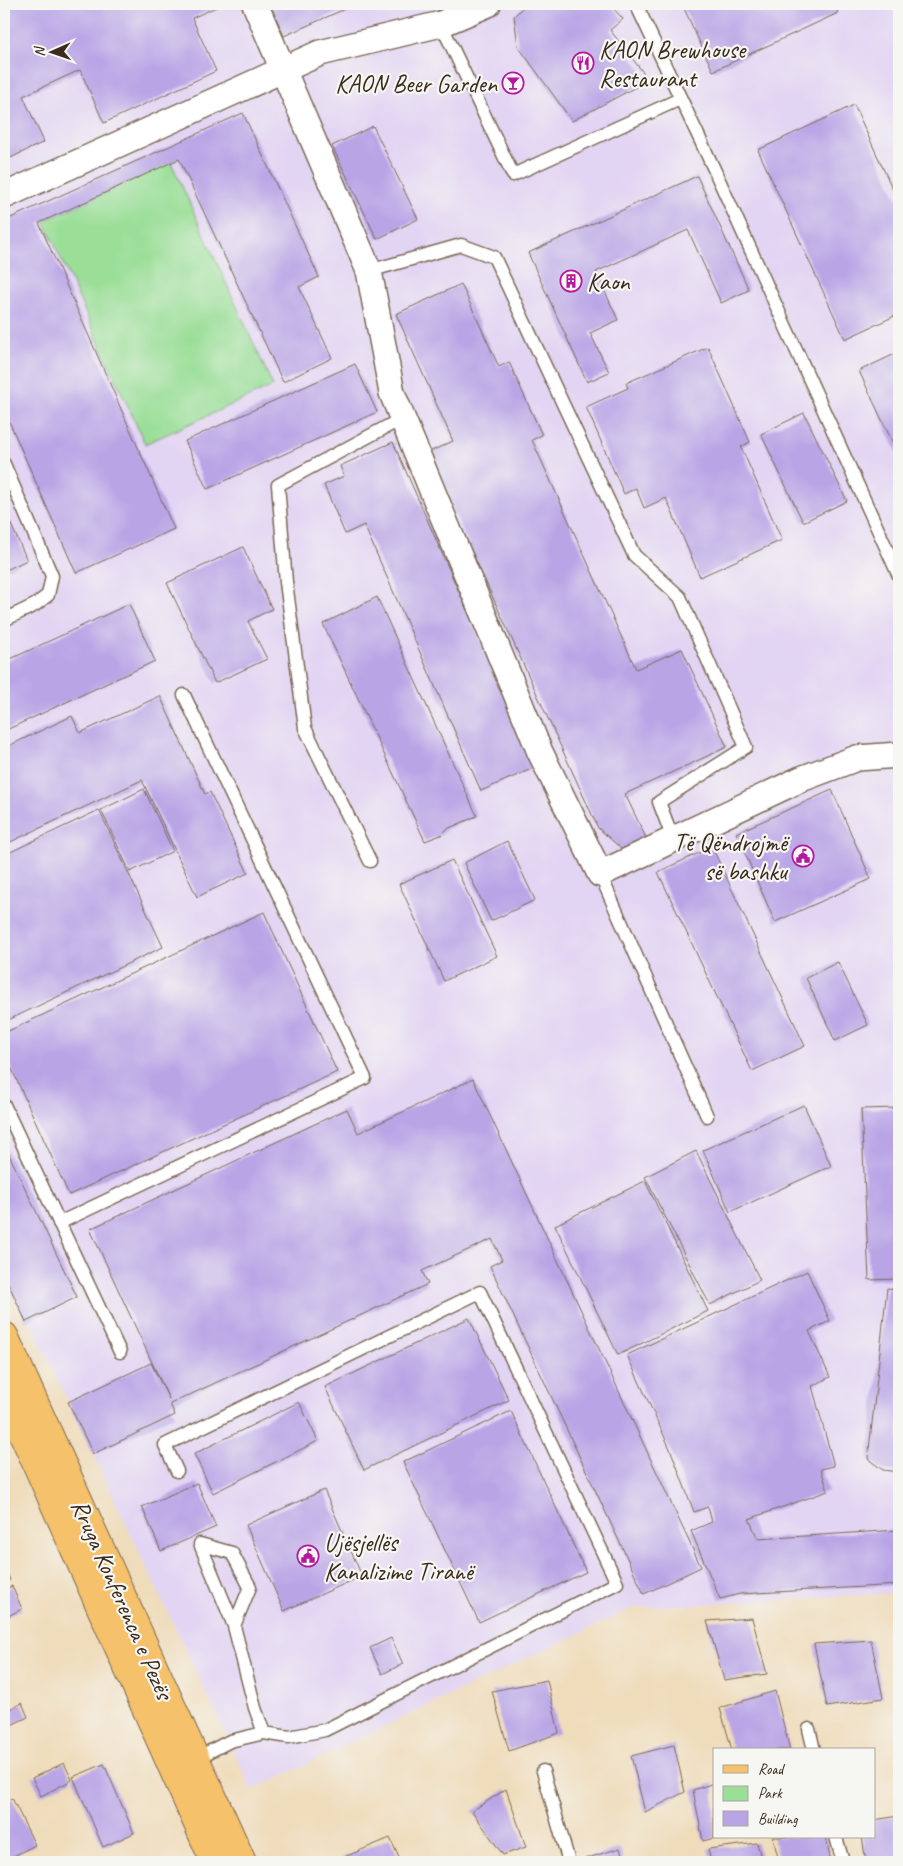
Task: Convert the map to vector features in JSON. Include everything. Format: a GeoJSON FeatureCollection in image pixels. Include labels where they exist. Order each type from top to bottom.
{"type":"FeatureCollection","features":[{"type":"Feature","properties":{"kind":"main road","name":"Rruga Konferenca e Pezës"},"geometry":{"type":"LineString","coordinates":[[4,1336],[242,1862]]}},
{"type":"Feature","properties":{"kind":"main road","name":"Rruga Konferenca e Pezës"},"geometry":{"type":"LineString","coordinates":[[4,1391],[215,1862]]}},
{"type":"Feature","properties":{"kind":"street"},"geometry":{"type":"LineString","coordinates":[[255,4],[370,271],[392,393],[540,752],[600,874],[809,776],[857,758],[899,755]]}},
{"type":"Feature","properties":{"kind":"street"},"geometry":{"type":"LineString","coordinates":[[4,196],[320,53],[441,24],[488,4]]}},
{"type":"Feature","properties":{"kind":"lane"},"geometry":{"type":"LineString","coordinates":[[636,4],[714,169],[899,576]]}},
{"type":"Feature","properties":{"kind":"lane"},"geometry":{"type":"LineString","coordinates":[[441,24],[513,175],[680,99]]}},
{"type":"Feature","properties":{"kind":"lane"},"geometry":{"type":"LineString","coordinates":[[370,271],[461,245],[494,258],[634,555],[680,597],[746,747],[659,802],[673,839]]}},
{"type":"Feature","properties":{"kind":"lane"},"geometry":{"type":"LineString","coordinates":[[370,861],[305,728],[286,582],[278,485],[402,418]]}},
{"type":"Feature","properties":{"kind":"lane"},"geometry":{"type":"LineString","coordinates":[[4,464],[52,576],[48,595],[36,606],[4,620]]}},
{"type":"Feature","properties":{"kind":"lane"},"geometry":{"type":"LineString","coordinates":[[59,1223],[365,1078],[184,695]]}},
{"type":"Feature","properties":{"kind":"lane"},"geometry":{"type":"LineString","coordinates":[[600,874],[707,1116]]}},
{"type":"Feature","properties":{"kind":"lane"},"geometry":{"type":"LineString","coordinates":[[4,1105],[120,1352]]}},
{"type":"Feature","properties":{"kind":"lane"},"geometry":{"type":"LineString","coordinates":[[176,1471],[165,1445],[480,1292],[617,1583],[325,1730],[289,1737],[264,1733],[230,1742],[195,1759]]}},
{"type":"Feature","properties":{"kind":"lane"},"geometry":{"type":"LineString","coordinates":[[234,1626],[250,1587],[232,1553],[200,1544],[231,1617],[255,1708],[264,1733]]}},
{"type":"Feature","properties":{"kind":"lane"},"geometry":{"type":"LineString","coordinates":[[809,1729],[814,1748]]}},
{"type":"Feature","properties":{"kind":"lane"},"geometry":{"type":"LineString","coordinates":[[543,1770],[569,1862]]}},
{"type":"Feature","properties":{"kind":"lane"},"geometry":{"type":"LineString","coordinates":[[836,1838],[842,1862]]}},
{"type":"Feature","properties":{"kind":"shaded area"},"geometry":{"type":"Polygon","coordinates":[[[4,4],[899,4],[899,1593],[632,1608],[252,1790],[4,1266],[4,4]]]}},
{"type":"Feature","properties":{"kind":"green space"},"geometry":{"type":"Polygon","coordinates":[[[171,162],[273,386],[145,444],[44,221],[171,162]]]}},
{"type":"Feature","properties":{"kind":"building"},"geometry":{"type":"Polygon","coordinates":[[[4,4],[223,4],[192,18],[216,71],[104,123],[80,70],[23,96],[44,142],[4,161],[4,4]]]}},
{"type":"Feature","properties":{"kind":"building"},"geometry":{"type":"Polygon","coordinates":[[[270,4],[356,4],[284,36],[270,4]]]}},
{"type":"Feature","properties":{"kind":"building","name":"KAON Brewhouse Restaurant"},"geometry":{"type":"Polygon","coordinates":[[[526,4],[605,4],[612,7],[623,19],[610,30],[649,80],[572,121],[518,46],[514,16],[526,4]]]}},
{"type":"Feature","properties":{"kind":"building"},"geometry":{"type":"Polygon","coordinates":[[[682,4],[834,4],[838,13],[713,71],[682,4]]]}},
{"type":"Feature","properties":{"kind":"building"},"geometry":{"type":"Polygon","coordinates":[[[854,105],[899,203],[899,314],[845,339],[758,150],[854,105]]]}},
{"type":"Feature","properties":{"kind":"building"},"geometry":{"type":"Polygon","coordinates":[[[243,113],[319,277],[299,287],[332,358],[283,382],[179,159],[39,223],[174,529],[76,573],[4,410],[4,221],[243,113]]]}},
{"type":"Feature","properties":{"kind":"building"},"geometry":{"type":"Polygon","coordinates":[[[373,126],[418,219],[377,239],[332,146],[373,126]]]}},
{"type":"Feature","properties":{"kind":"building","name":"Kaon"},"geometry":{"type":"Polygon","coordinates":[[[697,176],[749,290],[721,303],[688,230],[596,272],[618,320],[590,333],[609,372],[587,382],[528,253],[697,176]]]}},
{"type":"Feature","properties":{"kind":"building"},"geometry":{"type":"Polygon","coordinates":[[[461,284],[499,367],[509,362],[542,435],[532,440],[636,669],[682,649],[727,747],[625,794],[647,840],[624,851],[598,828],[427,453],[453,441],[396,314],[461,284]]]}},
{"type":"Feature","properties":{"kind":"building"},"geometry":{"type":"Polygon","coordinates":[[[708,347],[750,442],[741,447],[782,540],[700,577],[666,498],[644,508],[636,488],[624,494],[586,407],[628,388],[626,383],[708,347]]]}},
{"type":"Feature","properties":{"kind":"building"},"geometry":{"type":"Polygon","coordinates":[[[899,352],[899,456],[859,371],[899,352]]]}},
{"type":"Feature","properties":{"kind":"building"},"geometry":{"type":"Polygon","coordinates":[[[355,364],[377,412],[207,489],[185,441],[355,364]]]}},
{"type":"Feature","properties":{"kind":"building"},"geometry":{"type":"Polygon","coordinates":[[[804,413],[847,501],[803,522],[761,434],[804,413]]]}},
{"type":"Feature","properties":{"kind":"building"},"geometry":{"type":"Polygon","coordinates":[[[393,442],[536,767],[481,791],[364,525],[345,534],[324,485],[344,476],[340,466],[393,442]]]}},
{"type":"Feature","properties":{"kind":"building"},"geometry":{"type":"Polygon","coordinates":[[[4,509],[27,560],[4,571],[4,509]]]}},
{"type":"Feature","properties":{"kind":"building"},"geometry":{"type":"Polygon","coordinates":[[[243,547],[272,609],[248,621],[267,659],[215,683],[167,583],[243,547]]]}},
{"type":"Feature","properties":{"kind":"building"},"geometry":{"type":"Polygon","coordinates":[[[377,597],[477,816],[447,829],[441,835],[425,841],[323,624],[377,597]]]}},
{"type":"Feature","properties":{"kind":"building"},"geometry":{"type":"Polygon","coordinates":[[[129,604],[155,661],[4,731],[4,662],[129,604]]]}},
{"type":"Feature","properties":{"kind":"building"},"geometry":{"type":"Polygon","coordinates":[[[160,696],[205,794],[210,792],[248,873],[197,897],[142,780],[4,845],[4,748],[72,716],[80,733],[160,696]]]}},
{"type":"Feature","properties":{"kind":"building"},"geometry":{"type":"Polygon","coordinates":[[[144,789],[173,851],[130,872],[101,810],[144,789]]]}},
{"type":"Feature","properties":{"kind":"building","name":"Të Qëndrojmë së bashku"},"geometry":{"type":"Polygon","coordinates":[[[832,790],[871,879],[775,922],[736,833],[832,790]]]}},
{"type":"Feature","properties":{"kind":"building"},"geometry":{"type":"Polygon","coordinates":[[[99,810],[163,947],[4,1022],[4,855],[99,810]]]}},
{"type":"Feature","properties":{"kind":"building"},"geometry":{"type":"Polygon","coordinates":[[[507,841],[535,900],[491,921],[464,863],[507,841]]]}},
{"type":"Feature","properties":{"kind":"building"},"geometry":{"type":"Polygon","coordinates":[[[712,847],[805,1046],[752,1071],[658,872],[712,847]]]}},
{"type":"Feature","properties":{"kind":"building"},"geometry":{"type":"Polygon","coordinates":[[[452,860],[497,956],[444,981],[399,884],[452,860]]]}},
{"type":"Feature","properties":{"kind":"building"},"geometry":{"type":"Polygon","coordinates":[[[264,912],[337,1072],[69,1195],[4,1052],[4,1033],[264,912]]]}},
{"type":"Feature","properties":{"kind":"building"},"geometry":{"type":"Polygon","coordinates":[[[838,962],[868,1025],[835,1041],[806,978],[838,962]]]}},
{"type":"Feature","properties":{"kind":"building"},"geometry":{"type":"Polygon","coordinates":[[[473,1079],[701,1567],[644,1594],[490,1266],[502,1260],[492,1239],[422,1271],[428,1284],[170,1404],[175,1415],[93,1454],[68,1402],[151,1363],[169,1399],[90,1229],[347,1109],[358,1133],[473,1079]]]}},
{"type":"Feature","properties":{"kind":"building"},"geometry":{"type":"Polygon","coordinates":[[[804,1105],[831,1166],[730,1212],[703,1150],[804,1105]]]}},
{"type":"Feature","properties":{"kind":"building"},"geometry":{"type":"Polygon","coordinates":[[[899,1108],[899,1279],[869,1280],[861,1109],[899,1108]]]}},
{"type":"Feature","properties":{"kind":"building"},"geometry":{"type":"Polygon","coordinates":[[[4,1144],[77,1297],[26,1322],[4,1274],[4,1144]]]}},
{"type":"Feature","properties":{"kind":"building"},"geometry":{"type":"Polygon","coordinates":[[[696,1151],[760,1280],[710,1305],[645,1177],[696,1151]]]}},
{"type":"Feature","properties":{"kind":"building"},"geometry":{"type":"Polygon","coordinates":[[[645,1181],[708,1311],[618,1355],[555,1225],[645,1181]]]}},
{"type":"Feature","properties":{"kind":"building"},"geometry":{"type":"Polygon","coordinates":[[[807,1271],[830,1321],[809,1331],[830,1377],[812,1386],[834,1466],[821,1469],[828,1491],[749,1519],[758,1539],[899,1530],[899,1585],[740,1594],[720,1599],[691,1531],[712,1522],[708,1507],[694,1512],[671,1451],[627,1355],[807,1271]]]}},
{"type":"Feature","properties":{"kind":"building"},"geometry":{"type":"Polygon","coordinates":[[[887,1288],[899,1290],[899,1472],[883,1470],[868,1459],[887,1288]]]}},
{"type":"Feature","properties":{"kind":"building"},"geometry":{"type":"Polygon","coordinates":[[[469,1318],[509,1400],[364,1470],[325,1387],[469,1318]]]}},
{"type":"Feature","properties":{"kind":"building"},"geometry":{"type":"Polygon","coordinates":[[[299,1402],[318,1441],[213,1493],[194,1454],[299,1402]]]}},
{"type":"Feature","properties":{"kind":"building"},"geometry":{"type":"Polygon","coordinates":[[[511,1411],[586,1572],[479,1622],[403,1462],[511,1411]]]}},
{"type":"Feature","properties":{"kind":"building"},"geometry":{"type":"Polygon","coordinates":[[[197,1483],[216,1527],[161,1551],[142,1507],[197,1483]]]}},
{"type":"Feature","properties":{"kind":"building"},"geometry":{"type":"Polygon","coordinates":[[[324,1490],[362,1576],[284,1611],[246,1525],[324,1490]]]}},
{"type":"Feature","properties":{"kind":"building"},"geometry":{"type":"Polygon","coordinates":[[[4,1566],[10,1580],[4,1582],[4,1566]]]}},
{"type":"Feature","properties":{"kind":"building"},"geometry":{"type":"Polygon","coordinates":[[[12,1586],[22,1609],[4,1618],[4,1590],[12,1586]]]}},
{"type":"Feature","properties":{"kind":"building"},"geometry":{"type":"Polygon","coordinates":[[[752,1618],[767,1674],[724,1680],[707,1621],[752,1618]]]}},
{"type":"Feature","properties":{"kind":"building"},"geometry":{"type":"Polygon","coordinates":[[[391,1638],[403,1664],[382,1674],[370,1648],[391,1638]]]}},
{"type":"Feature","properties":{"kind":"building"},"geometry":{"type":"Polygon","coordinates":[[[871,1640],[883,1698],[827,1707],[814,1644],[871,1640]]]}},
{"type":"Feature","properties":{"kind":"building"},"geometry":{"type":"Polygon","coordinates":[[[547,1680],[559,1733],[509,1751],[492,1691],[547,1680]]]}},
{"type":"Feature","properties":{"kind":"building"},"geometry":{"type":"Polygon","coordinates":[[[775,1691],[789,1748],[731,1748],[720,1708],[775,1691]]]}},
{"type":"Feature","properties":{"kind":"building"},"geometry":{"type":"Polygon","coordinates":[[[22,1703],[28,1717],[7,1727],[4,1720],[4,1712],[22,1703]]]}},
{"type":"Feature","properties":{"kind":"building"},"geometry":{"type":"Polygon","coordinates":[[[674,1745],[685,1792],[645,1812],[631,1756],[674,1745]]]}},
{"type":"Feature","properties":{"kind":"building"},"geometry":{"type":"Polygon","coordinates":[[[64,1763],[72,1780],[41,1796],[32,1778],[64,1763]]]}},
{"type":"Feature","properties":{"kind":"building"},"geometry":{"type":"Polygon","coordinates":[[[104,1764],[134,1833],[103,1847],[73,1777],[104,1764]]]}},
{"type":"Feature","properties":{"kind":"building"},"geometry":{"type":"Polygon","coordinates":[[[713,1783],[714,1838],[703,1841],[693,1790],[713,1783]]]}},
{"type":"Feature","properties":{"kind":"building"},"geometry":{"type":"Polygon","coordinates":[[[506,1789],[526,1847],[503,1855],[472,1811],[506,1789]]]}},
{"type":"Feature","properties":{"kind":"building"},"geometry":{"type":"Polygon","coordinates":[[[12,1798],[35,1845],[4,1861],[4,1802],[12,1798]]]}},
{"type":"Feature","properties":{"kind":"building"},"geometry":{"type":"Polygon","coordinates":[[[899,1816],[899,1862],[866,1862],[862,1838],[876,1838],[876,1820],[899,1816]]]}},
{"type":"Feature","properties":{"kind":"building"},"geometry":{"type":"Polygon","coordinates":[[[390,1838],[401,1862],[344,1862],[342,1858],[390,1838]]]}},
{"type":"Feature","properties":{"kind":"building"},"geometry":{"type":"Polygon","coordinates":[[[773,1838],[826,1838],[831,1862],[779,1862],[773,1838]]]}},
{"type":"Feature","properties":{"kind":"building"},"geometry":{"type":"Polygon","coordinates":[[[757,1843],[762,1862],[711,1862],[708,1849],[757,1843]]]}},
{"type":"Feature","properties":{"kind":"building"},"geometry":{"type":"Polygon","coordinates":[[[620,1848],[624,1862],[578,1861],[620,1848]]]}},
{"type":"Feature","properties":{"kind":"building"},"geometry":{"type":"Polygon","coordinates":[[[692,1857],[693,1862],[674,1862],[674,1861],[692,1857]]]}},
{"type":"Feature","properties":{"kind":"place","name":"KAON Brewhouse Restaurant"},"geometry":{"type":"Point","coordinates":[583,63]}},
{"type":"Feature","properties":{"kind":"place","name":"KAON Beer Garden"},"geometry":{"type":"Point","coordinates":[513,83]}},
{"type":"Feature","properties":{"kind":"place","name":"Kaon"},"geometry":{"type":"Point","coordinates":[571,281]}},
{"type":"Feature","properties":{"kind":"place","name":"Të Qëndrojmë së bashku"},"geometry":{"type":"Point","coordinates":[803,856]}},
{"type":"Feature","properties":{"kind":"place","name":"Ujësjellës Kanalizime Tiranë"},"geometry":{"type":"Point","coordinates":[308,1556]}}]}
